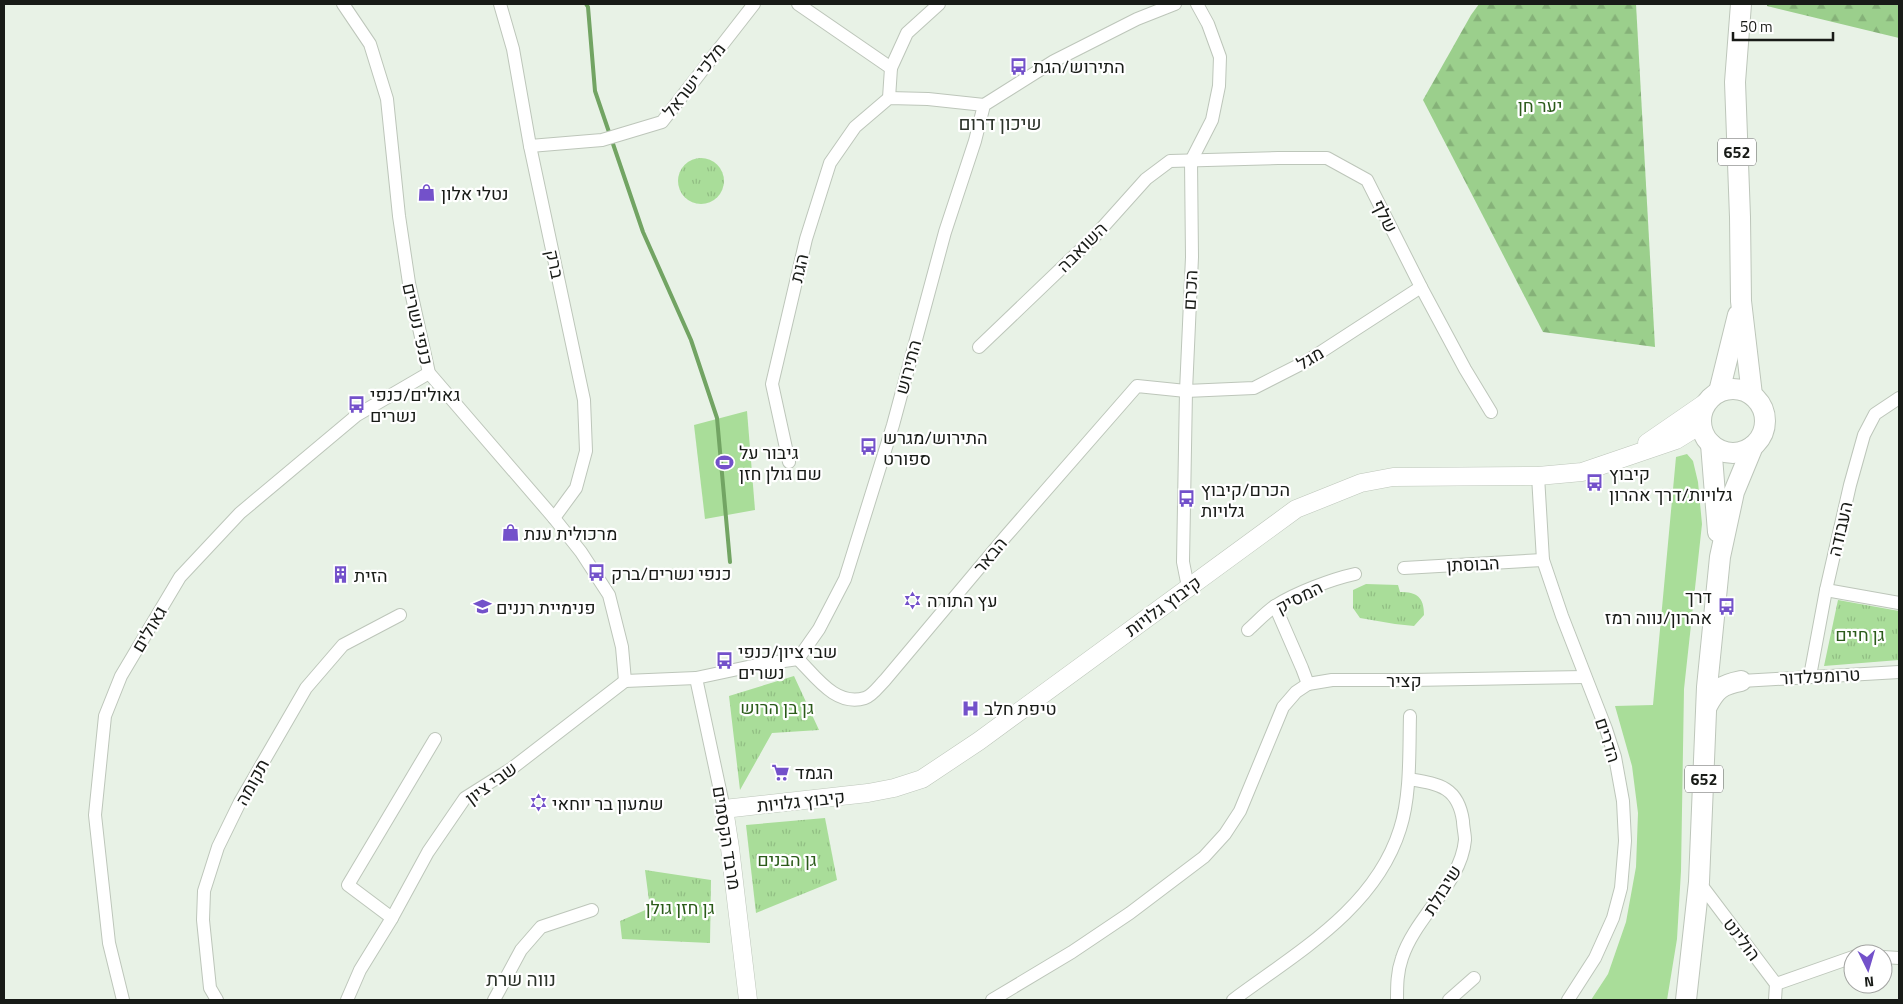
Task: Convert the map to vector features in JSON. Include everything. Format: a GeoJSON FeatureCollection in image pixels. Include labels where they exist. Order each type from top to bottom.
{"type":"FeatureCollection","features":[{"type":"Feature","properties":{"kind":"main road","name":"652"},"geometry":{"type":"LineString","coordinates":[[1686,1000],[1699,882],[1706,706],[1720,557],[1734,492],[1753,446],[1763,432],[1765,416],[1762,408],[1752,395],[1741,301],[1735,82],[1741,4]]}},
{"type":"Feature","properties":{"kind":"main road","name":"652"},"geometry":{"type":"LineString","coordinates":[[1720,557],[1712,444],[1707,438],[1702,424],[1703,412],[1714,397],[1741,301]]}},
{"type":"Feature","properties":{"kind":"main road"},"geometry":{"type":"LineString","coordinates":[[1714,397],[1736,389],[1752,395]]}},
{"type":"Feature","properties":{"kind":"main road"},"geometry":{"type":"LineString","coordinates":[[1712,444],[1724,451],[1732,452],[1739,452],[1753,446]]}},
{"type":"Feature","properties":{"kind":"main road"},"geometry":{"type":"LineString","coordinates":[[1710,656],[1741,681]]}},
{"type":"Feature","properties":{"kind":"main road"},"geometry":{"type":"LineString","coordinates":[[1706,706],[1715,691],[1727,684],[1741,681]]}},
{"type":"Feature","properties":{"kind":"street","name":"כנפי נשרים"},"geometry":{"type":"LineString","coordinates":[[343,4],[370,44],[387,99],[399,216],[409,282],[429,373],[554,518],[581,552],[610,595],[622,647],[625,681]]}},
{"type":"Feature","properties":{"kind":"street","name":"ברק"},"geometry":{"type":"LineString","coordinates":[[500,4],[513,49],[530,146],[584,400],[586,451],[576,488],[554,518]]}},
{"type":"Feature","properties":{"kind":"street","name":"מלכי ישראל"},"geometry":{"type":"LineString","coordinates":[[530,146],[602,140],[662,122],[754,4]]}},
{"type":"Feature","properties":{"kind":"street"},"geometry":{"type":"LineString","coordinates":[[798,4],[891,68]]}},
{"type":"Feature","properties":{"kind":"street"},"geometry":{"type":"LineString","coordinates":[[939,4],[907,33],[891,68],[889,98],[984,104],[1054,61],[1137,20],[1175,4]]}},
{"type":"Feature","properties":{"kind":"street","name":"הכרם"},"geometry":{"type":"LineString","coordinates":[[1188,586],[1183,562],[1186,391],[1192,257],[1191,161],[1212,120],[1219,86],[1220,57],[1208,24],[1197,4]]}},
{"type":"Feature","properties":{"kind":"street","name":"הגת"},"geometry":{"type":"LineString","coordinates":[[789,462],[772,384],[806,239],[830,163],[855,127],[889,98]]}},
{"type":"Feature","properties":{"kind":"street","name":"התירוש"},"geometry":{"type":"LineString","coordinates":[[798,659],[819,629],[845,579],[893,425],[945,232],[975,140],[984,104]]}},
{"type":"Feature","properties":{"kind":"street","name":"שלף"},"geometry":{"type":"LineString","coordinates":[[1191,161],[1327,158],[1367,180],[1421,287],[1491,412]]}},
{"type":"Feature","properties":{"kind":"street","name":"השואבה"},"geometry":{"type":"LineString","coordinates":[[979,347],[1094,236],[1146,179],[1170,161],[1191,161]]}},
{"type":"Feature","properties":{"kind":"street","name":"מגל"},"geometry":{"type":"LineString","coordinates":[[1186,391],[1254,388],[1307,361],[1421,287]]}},
{"type":"Feature","properties":{"kind":"street","name":"גאולים"},"geometry":{"type":"LineString","coordinates":[[123,1000],[109,943],[94,815],[105,716],[121,676],[180,578],[240,513],[357,415],[429,373]]}},
{"type":"Feature","properties":{"kind":"street","name":"הבאר"},"geometry":{"type":"LineString","coordinates":[[798,659],[834,694],[849,700],[866,698],[885,680],[1006,536],[1137,386],[1186,391]]}},
{"type":"Feature","properties":{"kind":"street","name":"קיבוץ גלויות"},"geometry":{"type":"LineString","coordinates":[[1621,459],[1714,397]]}},
{"type":"Feature","properties":{"kind":"street","name":"העבודה"},"geometry":{"type":"LineString","coordinates":[[1810,676],[1826,590],[1850,485],[1864,436],[1875,414],[1899,398]]}},
{"type":"Feature","properties":{"kind":"street","name":"קיבוץ גלויות"},"geometry":{"type":"LineString","coordinates":[[724,809],[868,793],[894,788],[922,779],[979,741],[1188,586],[1296,509],[1361,483],[1394,477],[1538,476],[1582,472],[1676,440],[1702,424]]}},
{"type":"Feature","properties":{"kind":"street","name":"הדרים"},"geometry":{"type":"LineString","coordinates":[[1538,476],[1543,560],[1615,757],[1623,801],[1625,841],[1621,888],[1613,918],[1595,958],[1568,1000]]}},
{"type":"Feature","properties":{"kind":"street","name":"הבוסתן"},"geometry":{"type":"LineString","coordinates":[[1404,568],[1543,560]]}},
{"type":"Feature","properties":{"kind":"street","name":"המסיק"},"geometry":{"type":"LineString","coordinates":[[1248,630],[1275,606],[1342,576],[1355,574]]}},
{"type":"Feature","properties":{"kind":"street"},"geometry":{"type":"LineString","coordinates":[[1826,590],[1899,602]]}},
{"type":"Feature","properties":{"kind":"street"},"geometry":{"type":"LineString","coordinates":[[992,1000],[1072,952],[1130,914],[1204,857],[1225,834],[1240,812],[1283,707],[1296,692],[1308,684],[1275,606]]}},
{"type":"Feature","properties":{"kind":"street","name":"תקומה"},"geometry":{"type":"LineString","coordinates":[[216,1000],[210,988],[203,920],[204,891],[218,847],[240,802],[306,688],[343,645],[400,615]]}},
{"type":"Feature","properties":{"kind":"street"},"geometry":{"type":"LineString","coordinates":[[625,681],[696,678],[757,665],[798,659]]}},
{"type":"Feature","properties":{"kind":"street","name":"טרומפלדור"},"geometry":{"type":"LineString","coordinates":[[1741,681],[1899,672]]}},
{"type":"Feature","properties":{"kind":"street","name":"קציר"},"geometry":{"type":"LineString","coordinates":[[1308,684],[1332,680],[1585,676]]}},
{"type":"Feature","properties":{"kind":"street","name":"מרבד הקסמים"},"geometry":{"type":"LineString","coordinates":[[696,678],[724,809],[748,1000]]}},
{"type":"Feature","properties":{"kind":"street","name":"שבי ציון"},"geometry":{"type":"LineString","coordinates":[[347,1000],[360,970],[392,918],[428,852],[465,798],[511,768],[625,681]]}},
{"type":"Feature","properties":{"kind":"street"},"geometry":{"type":"LineString","coordinates":[[1233,1000],[1333,926],[1374,881],[1388,858],[1400,829],[1408,779],[1410,716]]}},
{"type":"Feature","properties":{"kind":"street"},"geometry":{"type":"LineString","coordinates":[[392,918],[348,885],[435,739]]}},
{"type":"Feature","properties":{"kind":"street","name":"שיבולת"},"geometry":{"type":"LineString","coordinates":[[1397,1000],[1397,984],[1402,958],[1412,936],[1451,878],[1461,859],[1465,839],[1462,816],[1453,793],[1438,784],[1408,779]]}},
{"type":"Feature","properties":{"kind":"street","name":"הולינט"},"geometry":{"type":"LineString","coordinates":[[1699,882],[1776,984]]}},
{"type":"Feature","properties":{"kind":"street"},"geometry":{"type":"LineString","coordinates":[[494,1000],[521,950],[541,928],[592,910]]}},
{"type":"Feature","properties":{"kind":"street"},"geometry":{"type":"LineString","coordinates":[[1775,1000],[1776,984],[1843,961]]}},
{"type":"Feature","properties":{"kind":"street"},"geometry":{"type":"LineString","coordinates":[[1449,1000],[1474,978]]}},
{"type":"Feature","properties":{"kind":"green space","name":"יער חן"},"geometry":{"type":"Polygon","coordinates":[[[1479,4],[1636,4],[1655,347],[1543,332],[1423,100],[1479,4]]]}},
{"type":"Feature","properties":{"kind":"green space"},"geometry":{"type":"Polygon","coordinates":[[[1767,4],[1899,4],[1899,38],[1767,6],[1767,4]]]}},
{"type":"Feature","properties":{"kind":"green space"},"geometry":{"type":"Polygon","coordinates":[[[696,158],[706,158],[720,168],[724,181],[720,194],[714,200],[706,204],[696,204],[682,194],[678,186],[678,176],[688,162],[696,158]]]}},
{"type":"Feature","properties":{"kind":"green space","name":"גיבור על שם גולן חזן"},"geometry":{"type":"Polygon","coordinates":[[[747,411],[755,510],[705,519],[694,425],[747,411]]]}},
{"type":"Feature","properties":{"kind":"green space"},"geometry":{"type":"Polygon","coordinates":[[[1687,454],[1693,461],[1698,482],[1702,524],[1684,689],[1681,871],[1677,939],[1667,1000],[1591,1000],[1608,974],[1626,922],[1636,867],[1638,813],[1632,766],[1615,706],[1653,705],[1676,457],[1687,454]]]}},
{"type":"Feature","properties":{"kind":"green space"},"geometry":{"type":"Polygon","coordinates":[[[1366,584],[1398,585],[1400,592],[1411,593],[1421,600],[1424,615],[1414,626],[1360,618],[1353,608],[1353,590],[1366,584]]]}},
{"type":"Feature","properties":{"kind":"green space","name":"גן חיים"},"geometry":{"type":"Polygon","coordinates":[[[1838,600],[1899,611],[1899,660],[1824,666],[1838,600]]]}},
{"type":"Feature","properties":{"kind":"green space","name":"גן בן הרוש"},"geometry":{"type":"Polygon","coordinates":[[[794,676],[819,730],[772,733],[740,790],[729,696],[794,676]]]}},
{"type":"Feature","properties":{"kind":"green space","name":"גן הבנים"},"geometry":{"type":"Polygon","coordinates":[[[825,818],[837,880],[756,913],[746,825],[825,818]]]}},
{"type":"Feature","properties":{"kind":"green space","name":"גן חזן גולן"},"geometry":{"type":"Polygon","coordinates":[[[645,870],[711,880],[710,943],[622,939],[620,921],[650,908],[645,870]]]}},
{"type":"Feature","properties":{"kind":"waterway"},"geometry":{"type":"LineString","coordinates":[[586,4],[588,7],[595,91],[643,232],[691,340],[717,418],[730,562]]}},
{"type":"Feature","properties":{"kind":"place","name":"התירוש/הגת"},"geometry":{"type":"Point","coordinates":[1019,66]}},
{"type":"Feature","properties":{"kind":"place","name":"נטלי אלון"},"geometry":{"type":"Point","coordinates":[427,193]}},
{"type":"Feature","properties":{"kind":"place","name":"גאולים/כנפי נשרים"},"geometry":{"type":"Point","coordinates":[356,404]}},
{"type":"Feature","properties":{"kind":"place","name":"התירוש/מגרש ספורט"},"geometry":{"type":"Point","coordinates":[869,447]}},
{"type":"Feature","properties":{"kind":"place","name":"גיבור על שם גולן חזן"},"geometry":{"type":"Point","coordinates":[725,462]}},
{"type":"Feature","properties":{"kind":"place","name":"קיבוץ גלויות/דרך אהרון"},"geometry":{"type":"Point","coordinates":[1595,483]}},
{"type":"Feature","properties":{"kind":"place","name":"הכרם/קיבוץ גלויות"},"geometry":{"type":"Point","coordinates":[1187,499]}},
{"type":"Feature","properties":{"kind":"place","name":"מרכולית ענת"},"geometry":{"type":"Point","coordinates":[510,533]}},
{"type":"Feature","properties":{"kind":"place","name":"כנפי נשרים/ברק"},"geometry":{"type":"Point","coordinates":[597,573]}},
{"type":"Feature","properties":{"kind":"place","name":"הזית"},"geometry":{"type":"Point","coordinates":[340,575]}},
{"type":"Feature","properties":{"kind":"place","name":"עץ התורה"},"geometry":{"type":"Point","coordinates":[913,600]}},
{"type":"Feature","properties":{"kind":"place","name":"דרך אהרון/נווה רמז"},"geometry":{"type":"Point","coordinates":[1726,606]}},
{"type":"Feature","properties":{"kind":"place","name":"פנימיית רננים"},"geometry":{"type":"Point","coordinates":[482,607]}},
{"type":"Feature","properties":{"kind":"place","name":"שבי ציון/כנפי נשרים"},"geometry":{"type":"Point","coordinates":[724,661]}},
{"type":"Feature","properties":{"kind":"place","name":"טיפת חלב"},"geometry":{"type":"Point","coordinates":[970,708]}},
{"type":"Feature","properties":{"kind":"place","name":"הגמד"},"geometry":{"type":"Point","coordinates":[781,772]}},
{"type":"Feature","properties":{"kind":"place","name":"שמעון בר יוחאי"},"geometry":{"type":"Point","coordinates":[538,803]}},
{"type":"Feature","properties":{"kind":"district","name":"שיכון דרום"},"geometry":{"type":"Point","coordinates":[1000,122]}},
{"type":"Feature","properties":{"kind":"district","name":"נווה שרת"},"geometry":{"type":"Point","coordinates":[521,978]}}]}
